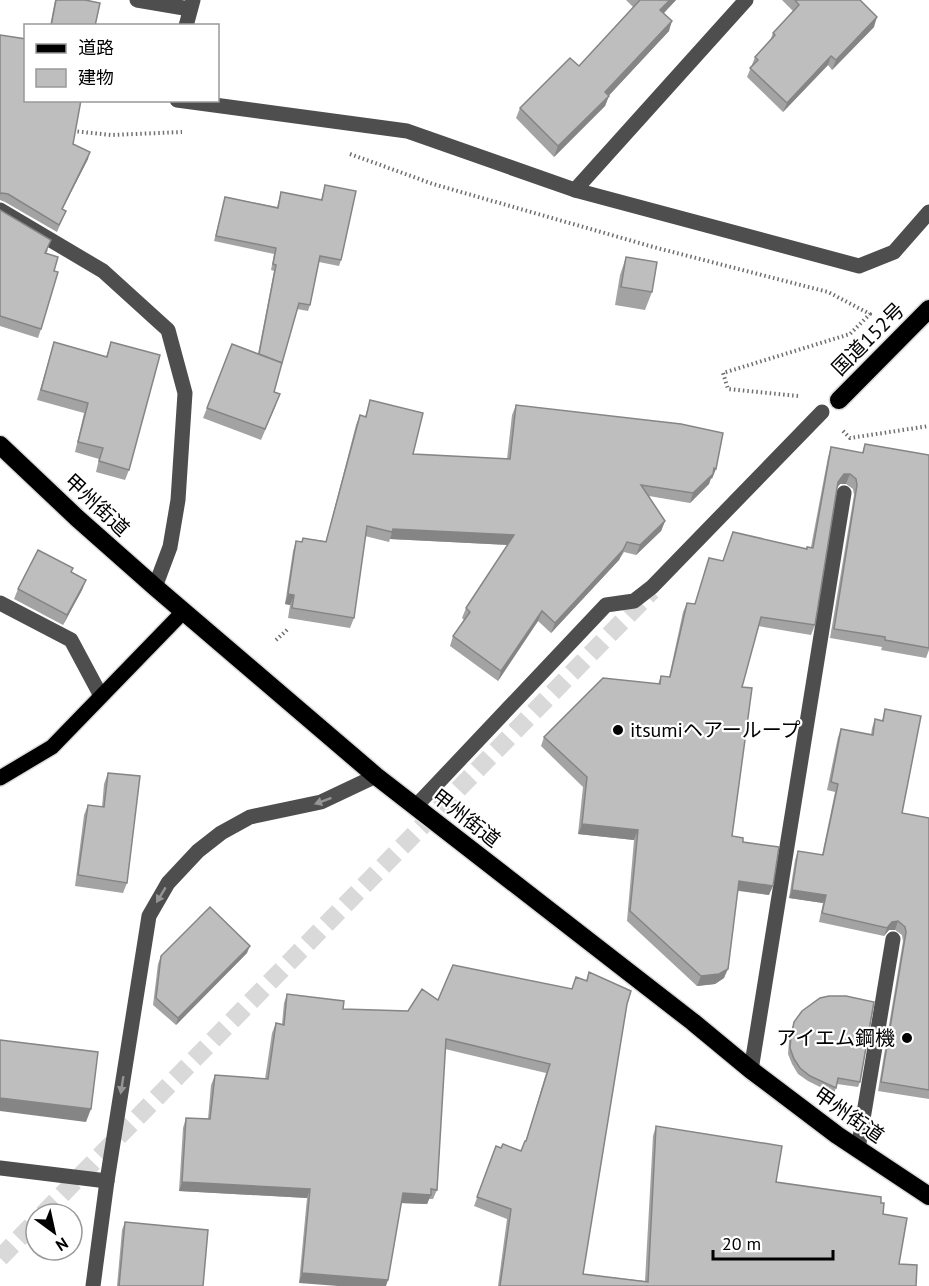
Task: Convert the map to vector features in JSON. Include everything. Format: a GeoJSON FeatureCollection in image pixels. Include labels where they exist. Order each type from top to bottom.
{"type":"FeatureCollection","features":[{"type":"Feature","properties":{"kind":"highway","name":"国道152号"},"geometry":{"type":"LineString","coordinates":[[839,400],[929,309]]}},
{"type":"Feature","properties":{"kind":"highway","name":"甲州街道"},"geometry":{"type":"LineString","coordinates":[[0,445],[77,518],[183,612],[376,776],[684,1015],[751,1070],[858,1149],[929,1196]]}},
{"type":"Feature","properties":{"kind":"main road"},"geometry":{"type":"LineString","coordinates":[[0,778],[52,747],[183,612]]}},
{"type":"Feature","properties":{"kind":"street"},"geometry":{"type":"LineString","coordinates":[[137,0],[191,4],[186,24]]}},
{"type":"Feature","properties":{"kind":"street"},"geometry":{"type":"LineString","coordinates":[[575,190],[746,0]]}},
{"type":"Feature","properties":{"kind":"street"},"geometry":{"type":"LineString","coordinates":[[192,102],[407,131],[575,190],[859,266],[894,252],[929,212]]}},
{"type":"Feature","properties":{"kind":"street"},"geometry":{"type":"LineString","coordinates":[[0,210],[103,271],[168,330],[185,393],[178,500],[170,547],[155,587]]}},
{"type":"Feature","properties":{"kind":"street"},"geometry":{"type":"LineString","coordinates":[[415,807],[606,605],[634,601],[652,587],[822,412]]}},
{"type":"Feature","properties":{"kind":"street"},"geometry":{"type":"LineString","coordinates":[[751,1070],[844,493]]}},
{"type":"Feature","properties":{"kind":"street"},"geometry":{"type":"LineString","coordinates":[[0,603],[71,640],[101,696]]}},
{"type":"Feature","properties":{"kind":"street"},"geometry":{"type":"LineString","coordinates":[[93,1286],[107,1181],[149,916],[168,883],[198,851],[221,833],[250,817],[321,802],[376,776]]}},
{"type":"Feature","properties":{"kind":"street"},"geometry":{"type":"LineString","coordinates":[[858,1149],[894,939]]}},
{"type":"Feature","properties":{"kind":"street"},"geometry":{"type":"LineString","coordinates":[[0,1168],[107,1181]]}},
{"type":"Feature","properties":{"kind":"path"},"geometry":{"type":"LineString","coordinates":[[67,131],[111,135],[182,132]]}},
{"type":"Feature","properties":{"kind":"path"},"geometry":{"type":"LineString","coordinates":[[346,153],[433,184],[657,248],[828,292],[870,314],[850,334],[723,373],[728,389],[804,397],[850,438],[929,426]]}},
{"type":"Feature","properties":{"kind":"path"},"geometry":{"type":"LineString","coordinates":[[276,640],[288,629]]}},
{"type":"Feature","properties":{"kind":"building"},"geometry":{"type":"Polygon","coordinates":[[[56,0],[85,0],[100,3],[95,24],[51,24],[56,0]]]}},
{"type":"Feature","properties":{"kind":"building"},"geometry":{"type":"Polygon","coordinates":[[[640,0],[670,0],[660,10],[672,21],[605,92],[609,96],[558,146],[520,108],[570,58],[579,66],[640,0]]]}},
{"type":"Feature","properties":{"kind":"building"},"geometry":{"type":"Polygon","coordinates":[[[795,0],[860,0],[877,17],[836,60],[831,56],[787,103],[750,68],[758,60],[755,57],[775,35],[773,33],[799,5],[795,0]]]}},
{"type":"Feature","properties":{"kind":"building"},"geometry":{"type":"Polygon","coordinates":[[[0,35],[24,39],[24,102],[81,102],[73,144],[90,152],[62,209],[66,211],[59,225],[8,194],[0,194],[0,35]]]}},
{"type":"Feature","properties":{"kind":"building"},"geometry":{"type":"Polygon","coordinates":[[[325,185],[356,191],[341,260],[320,256],[310,305],[299,303],[282,363],[259,354],[276,265],[273,264],[276,248],[216,236],[225,197],[278,208],[281,192],[322,200],[325,185]]]}},
{"type":"Feature","properties":{"kind":"building"},"geometry":{"type":"Polygon","coordinates":[[[0,210],[51,240],[45,253],[58,257],[54,271],[58,272],[41,329],[0,316],[0,210]]]}},
{"type":"Feature","properties":{"kind":"building"},"geometry":{"type":"Polygon","coordinates":[[[626,257],[657,262],[652,292],[621,287],[626,257]]]}},
{"type":"Feature","properties":{"kind":"building"},"geometry":{"type":"Polygon","coordinates":[[[54,342],[107,357],[111,342],[160,355],[129,470],[99,461],[103,448],[78,442],[88,403],[41,390],[54,342]]]}},
{"type":"Feature","properties":{"kind":"building"},"geometry":{"type":"Polygon","coordinates":[[[232,344],[282,363],[274,392],[280,394],[265,429],[207,408],[232,344]]]}},
{"type":"Feature","properties":{"kind":"building"},"geometry":{"type":"Polygon","coordinates":[[[370,400],[423,413],[413,454],[510,459],[516,405],[681,424],[723,433],[716,469],[714,468],[713,474],[693,493],[641,485],[665,521],[640,545],[627,542],[623,550],[555,623],[542,611],[501,671],[453,636],[470,612],[466,608],[514,535],[393,529],[392,532],[367,526],[354,618],[292,608],[294,595],[288,594],[296,541],[302,542],[303,538],[326,542],[360,415],[366,417],[370,400]]]}},
{"type":"Feature","properties":{"kind":"building"},"geometry":{"type":"Polygon","coordinates":[[[865,444],[929,455],[929,648],[885,640],[885,637],[834,629],[857,485],[856,479],[850,474],[844,474],[838,482],[815,625],[761,617],[742,687],[752,688],[732,836],[743,838],[743,842],[779,847],[773,886],[739,881],[728,969],[719,974],[701,976],[630,911],[638,830],[582,824],[587,777],[544,737],[603,678],[660,684],[661,676],[670,677],[687,603],[695,604],[709,558],[723,561],[733,532],[807,549],[807,547],[813,548],[831,447],[863,453],[865,444]]]}},
{"type":"Feature","properties":{"kind":"building"},"geometry":{"type":"Polygon","coordinates":[[[38,550],[73,568],[71,572],[86,580],[67,615],[18,589],[38,550]]]}},
{"type":"Feature","properties":{"kind":"building"},"geometry":{"type":"Polygon","coordinates":[[[885,709],[921,716],[902,813],[929,818],[929,1090],[881,1082],[905,927],[898,921],[892,922],[887,928],[822,913],[826,895],[792,890],[798,851],[823,855],[838,784],[831,782],[841,729],[873,735],[875,719],[883,721],[885,709]]]}},
{"type":"Feature","properties":{"kind":"building"},"geometry":{"type":"Polygon","coordinates":[[[108,773],[140,776],[127,883],[78,875],[88,805],[104,807],[108,773]]]}},
{"type":"Feature","properties":{"kind":"building"},"geometry":{"type":"Polygon","coordinates":[[[210,907],[250,946],[178,1018],[156,998],[161,956],[210,907]]]}},
{"type":"Feature","properties":{"kind":"building"},"geometry":{"type":"Polygon","coordinates":[[[453,965],[572,989],[576,977],[587,981],[589,972],[631,991],[583,1274],[648,1282],[656,1126],[782,1146],[776,1182],[881,1197],[881,1203],[884,1203],[883,1214],[907,1218],[899,1264],[917,1265],[916,1286],[500,1286],[511,1209],[477,1197],[496,1146],[501,1148],[503,1144],[521,1151],[550,1064],[446,1039],[437,1190],[431,1189],[431,1195],[403,1193],[388,1280],[302,1273],[310,1189],[182,1182],[186,1118],[210,1119],[215,1075],[268,1079],[276,1023],[284,1025],[287,994],[344,1001],[343,1009],[408,1011],[422,989],[438,1000],[453,965]]]}},
{"type":"Feature","properties":{"kind":"building"},"geometry":{"type":"Polygon","coordinates":[[[846,996],[874,1002],[860,1082],[838,1078],[836,1088],[810,1076],[800,1068],[790,1048],[794,1022],[802,1011],[820,998],[846,996]]]}},
{"type":"Feature","properties":{"kind":"building"},"geometry":{"type":"Polygon","coordinates":[[[0,1040],[98,1052],[91,1109],[0,1098],[0,1040]]]}},
{"type":"Feature","properties":{"kind":"building"},"geometry":{"type":"Polygon","coordinates":[[[125,1222],[208,1230],[203,1286],[119,1286],[125,1222]]]}},
{"type":"Feature","properties":{"kind":"tunnel"},"geometry":{"type":"LineString","coordinates":[[55,1202],[652,591]]}},
{"type":"Feature","properties":{"kind":"tunnel"},"geometry":{"type":"LineString","coordinates":[[0,1258],[24,1233]]}},
{"type":"Feature","properties":{"kind":"place","name":"itsumiヘアーループ"},"geometry":{"type":"Point","coordinates":[618,730]}},
{"type":"Feature","properties":{"kind":"place","name":"アイエム鋼機"},"geometry":{"type":"Point","coordinates":[907,1038]}}]}
